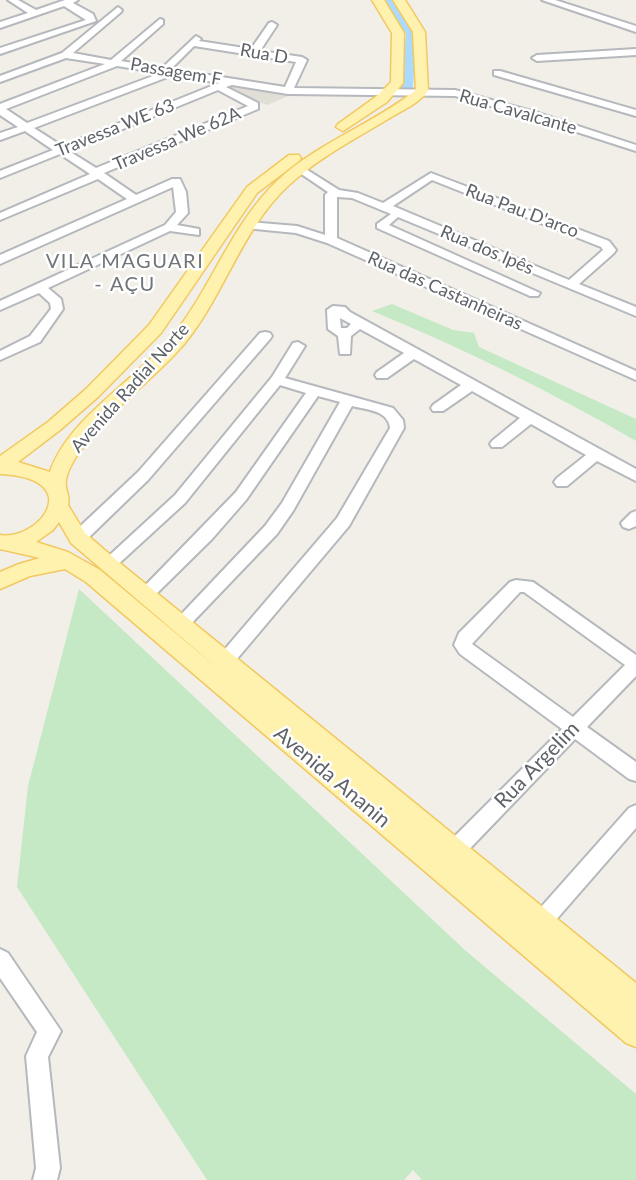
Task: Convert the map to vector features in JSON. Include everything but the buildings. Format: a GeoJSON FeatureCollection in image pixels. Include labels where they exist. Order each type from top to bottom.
{"type":"FeatureCollection","features":[{"type":"Feature","properties":{"kind":"main road"},"geometry":{"type":"LineString","coordinates":[[378,0],[398,33],[396,83],[393,91]]}},
{"type":"Feature","properties":{"kind":"main road"},"geometry":{"type":"LineString","coordinates":[[399,0],[419,32],[418,91]]}},
{"type":"Feature","properties":{"kind":"main road","name":"Avenida Radial Norte"},"geometry":{"type":"LineString","coordinates":[[4,467],[92,393],[155,329],[184,291],[225,227],[261,181],[348,124],[393,91]]}},
{"type":"Feature","properties":{"kind":"main road","name":"Avenida Radial Norte"},"geometry":{"type":"LineString","coordinates":[[6,543],[45,526],[54,515],[53,489],[58,470],[80,439],[179,339],[273,191],[418,91]]}},
{"type":"Feature","properties":{"kind":"main road"},"geometry":{"type":"LineString","coordinates":[[4,467],[53,489]]}},
{"type":"Feature","properties":{"kind":"main road","name":"Avenida Ananin"},"geometry":{"type":"LineString","coordinates":[[53,489],[78,538],[225,661],[446,858],[636,1033]]}},
{"type":"Feature","properties":{"kind":"main road"},"geometry":{"type":"LineString","coordinates":[[0,568],[6,543]]}},
{"type":"Feature","properties":{"kind":"main road","name":"Avenida Ananin"},"geometry":{"type":"LineString","coordinates":[[6,543],[52,554],[93,576],[446,858],[541,922],[636,1001]]}},
{"type":"Feature","properties":{"kind":"main road"},"geometry":{"type":"LineString","coordinates":[[0,581],[26,569],[68,561]]}},
{"type":"Feature","properties":{"kind":"street"},"geometry":{"type":"LineString","coordinates":[[12,0],[35,13]]}},
{"type":"Feature","properties":{"kind":"street"},"geometry":{"type":"LineString","coordinates":[[546,0],[583,7],[636,29]]}},
{"type":"Feature","properties":{"kind":"street"},"geometry":{"type":"LineString","coordinates":[[0,24],[69,1],[92,19],[0,51]]}},
{"type":"Feature","properties":{"kind":"street"},"geometry":{"type":"LineString","coordinates":[[0,79],[58,51],[118,10]]}},
{"type":"Feature","properties":{"kind":"street"},"geometry":{"type":"LineString","coordinates":[[0,109],[117,62],[160,22]]}},
{"type":"Feature","properties":{"kind":"street"},"geometry":{"type":"LineString","coordinates":[[255,51],[272,25]]}},
{"type":"Feature","properties":{"kind":"street"},"geometry":{"type":"LineString","coordinates":[[44,37],[58,51]]}},
{"type":"Feature","properties":{"kind":"street","name":"Rua D"},"geometry":{"type":"LineString","coordinates":[[169,70],[194,41],[302,60],[288,91]]}},
{"type":"Feature","properties":{"kind":"street","name":"Passagem F"},"geometry":{"type":"LineString","coordinates":[[58,51],[288,91]]}},
{"type":"Feature","properties":{"kind":"street"},"geometry":{"type":"LineString","coordinates":[[537,58],[636,52]]}},
{"type":"Feature","properties":{"kind":"street"},"geometry":{"type":"LineString","coordinates":[[0,137],[169,70]]}},
{"type":"Feature","properties":{"kind":"street"},"geometry":{"type":"LineString","coordinates":[[497,73],[636,113]]}},
{"type":"Feature","properties":{"kind":"street","name":"Travessa WE 63"},"geometry":{"type":"LineString","coordinates":[[0,175],[230,82]]}},
{"type":"Feature","properties":{"kind":"street","name":"Travessa We 62A"},"geometry":{"type":"LineString","coordinates":[[97,174],[254,107],[219,87]]}},
{"type":"Feature","properties":{"kind":"street","name":"Rua Cavalcante"},"geometry":{"type":"LineString","coordinates":[[288,91],[418,91],[467,95],[636,148]]}},
{"type":"Feature","properties":{"kind":"street"},"geometry":{"type":"LineString","coordinates":[[0,109],[137,200]]}},
{"type":"Feature","properties":{"kind":"street"},"geometry":{"type":"LineString","coordinates":[[301,170],[336,193],[331,195],[331,240]]}},
{"type":"Feature","properties":{"kind":"street"},"geometry":{"type":"LineString","coordinates":[[0,217],[97,174]]}},
{"type":"Feature","properties":{"kind":"street","name":"Rua Pau D'arco"},"geometry":{"type":"LineString","coordinates":[[388,212],[431,176],[599,241],[610,250],[570,285]]}},
{"type":"Feature","properties":{"kind":"street"},"geometry":{"type":"LineString","coordinates":[[0,261],[176,181],[182,200],[182,213],[169,227],[41,288],[2,302]]}},
{"type":"Feature","properties":{"kind":"street","name":"Rua dos Ipês"},"geometry":{"type":"LineString","coordinates":[[336,193],[354,195],[388,212],[636,312]]}},
{"type":"Feature","properties":{"kind":"street"},"geometry":{"type":"LineString","coordinates":[[388,212],[380,226],[534,293]]}},
{"type":"Feature","properties":{"kind":"street","name":"Rua das Castanheiras"},"geometry":{"type":"LineString","coordinates":[[249,226],[297,230],[331,240],[636,376]]}},
{"type":"Feature","properties":{"kind":"street"},"geometry":{"type":"LineString","coordinates":[[169,227],[195,232]]}},
{"type":"Feature","properties":{"kind":"street"},"geometry":{"type":"LineString","coordinates":[[0,356],[35,339],[57,309],[56,302],[41,288]]}},
{"type":"Feature","properties":{"kind":"street"},"geometry":{"type":"LineString","coordinates":[[359,323],[350,332],[344,333],[335,329],[336,310],[636,476]]}},
{"type":"Feature","properties":{"kind":"street"},"geometry":{"type":"LineString","coordinates":[[344,333],[345,351]]}},
{"type":"Feature","properties":{"kind":"street"},"geometry":{"type":"LineString","coordinates":[[78,538],[143,476],[266,336]]}},
{"type":"Feature","properties":{"kind":"street"},"geometry":{"type":"LineString","coordinates":[[108,564],[180,499],[277,380],[298,346]]}},
{"type":"Feature","properties":{"kind":"street"},"geometry":{"type":"LineString","coordinates":[[382,375],[414,353]]}},
{"type":"Feature","properties":{"kind":"street"},"geometry":{"type":"LineString","coordinates":[[225,661],[343,522],[397,428],[396,420],[388,411],[277,380]]}},
{"type":"Feature","properties":{"kind":"street"},"geometry":{"type":"LineString","coordinates":[[438,408],[471,385]]}},
{"type":"Feature","properties":{"kind":"street"},"geometry":{"type":"LineString","coordinates":[[144,595],[206,535],[241,496],[314,391]]}},
{"type":"Feature","properties":{"kind":"street"},"geometry":{"type":"LineString","coordinates":[[180,624],[271,530],[288,507],[348,400]]}},
{"type":"Feature","properties":{"kind":"street"},"geometry":{"type":"LineString","coordinates":[[497,444],[530,418]]}},
{"type":"Feature","properties":{"kind":"street"},"geometry":{"type":"LineString","coordinates":[[562,482],[596,454]]}},
{"type":"Feature","properties":{"kind":"street"},"geometry":{"type":"LineString","coordinates":[[636,665],[527,586],[521,585],[516,586],[465,638],[463,645],[636,773]]}},
{"type":"Feature","properties":{"kind":"street","name":"Rua Argelim"},"geometry":{"type":"LineString","coordinates":[[446,858],[636,665]]}},
{"type":"Feature","properties":{"kind":"street"},"geometry":{"type":"LineString","coordinates":[[541,922],[636,814]]}},
{"type":"Feature","properties":{"kind":"street"},"geometry":{"type":"LineString","coordinates":[[0,960],[50,1031],[37,1056],[48,1168],[45,1180]]}},
{"type":"Feature","properties":{"kind":"shaded area"},"geometry":{"type":"Polygon","coordinates":[[[233,85],[291,95],[267,105],[224,88],[233,85]]]}},
{"type":"Feature","properties":{"kind":"green space"},"geometry":{"type":"Polygon","coordinates":[[[392,304],[453,330],[474,333],[479,347],[636,419],[636,441],[506,372],[372,311],[392,304]]]}},
{"type":"Feature","properties":{"kind":"green space"},"geometry":{"type":"Polygon","coordinates":[[[79,589],[466,951],[636,1094],[636,1180],[422,1180],[413,1170],[404,1180],[207,1180],[17,887],[28,786],[79,589]]]}},
{"type":"Feature","properties":{"kind":"waterway"},"geometry":{"type":"LineString","coordinates":[[388,0],[412,34],[407,91]]}},
{"type":"Feature","properties":{"kind":"district","name":"VILA MAGUARI - AÇU"},"geometry":{"type":"Point","coordinates":[125,274]}}]}
